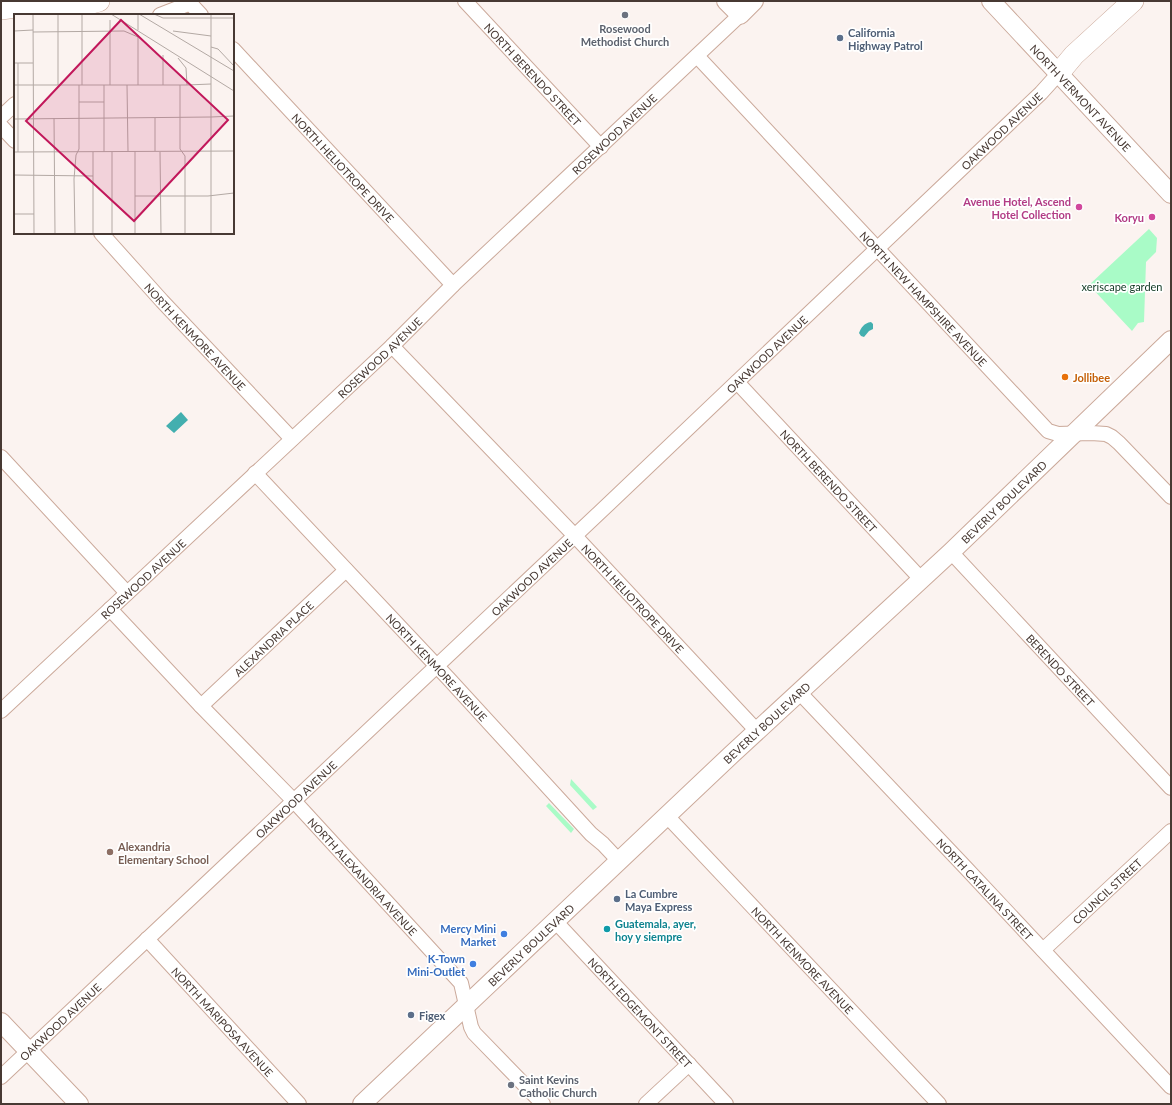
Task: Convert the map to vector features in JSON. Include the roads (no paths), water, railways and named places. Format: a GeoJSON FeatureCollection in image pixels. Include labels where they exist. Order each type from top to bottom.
{"type":"FeatureCollection","features":[{"type":"Feature","properties":{"kind":"highway"},"geometry":{"type":"LineString","coordinates":[[1,9],[59,1]]}},
{"type":"Feature","properties":{"kind":"highway"},"geometry":{"type":"LineString","coordinates":[[51,14],[99,1]]}},
{"type":"Feature","properties":{"kind":"highway"},"geometry":{"type":"LineString","coordinates":[[1058,74],[1074,55],[1133,1]]}},
{"type":"Feature","properties":{"kind":"highway"},"geometry":{"type":"LineString","coordinates":[[1,24],[14,22]]}},
{"type":"Feature","properties":{"kind":"main road"},"geometry":{"type":"LineString","coordinates":[[726,1],[740,15]]}},
{"type":"Feature","properties":{"kind":"main road","name":"ROSEWOOD AVENUE"},"geometry":{"type":"LineString","coordinates":[[740,15],[754,1]]}},
{"type":"Feature","properties":{"kind":"main road","name":"NORTH VERMONT AVENUE"},"geometry":{"type":"LineString","coordinates":[[991,1],[1171,194]]}},
{"type":"Feature","properties":{"kind":"main road","name":"BEVERLY BOULEVARD"},"geometry":{"type":"LineString","coordinates":[[362,1104],[757,731],[951,552],[1171,340]]}},
{"type":"Feature","properties":{"kind":"main road"},"geometry":{"type":"LineString","coordinates":[[1,1022],[79,1104]]}},
{"type":"Feature","properties":{"kind":"street","name":"NORTH BERENDO STREET"},"geometry":{"type":"LineString","coordinates":[[465,1],[601,147]]}},
{"type":"Feature","properties":{"kind":"street"},"geometry":{"type":"LineString","coordinates":[[162,14],[189,2],[200,14]]}},
{"type":"Feature","properties":{"kind":"street","name":"ROSEWOOD AVENUE"},"geometry":{"type":"LineString","coordinates":[[1,711],[392,346],[453,285],[740,15]]}},
{"type":"Feature","properties":{"kind":"street","name":"NORTH HELIOTROPE DRIVE"},"geometry":{"type":"LineString","coordinates":[[234,50],[453,285]]}},
{"type":"Feature","properties":{"kind":"street","name":"NORTH NEW HAMPSHIRE AVENUE"},"geometry":{"type":"LineString","coordinates":[[697,56],[877,249],[962,337],[1048,431],[1058,434],[1106,434],[1112,437],[1171,497]]}},
{"type":"Feature","properties":{"kind":"street","name":"OAKWOOD AVENUE"},"geometry":{"type":"LineString","coordinates":[[1,1077],[575,536],[1041,93],[1058,74]]}},
{"type":"Feature","properties":{"kind":"street"},"geometry":{"type":"LineString","coordinates":[[1,117],[14,105]]}},
{"type":"Feature","properties":{"kind":"street"},"geometry":{"type":"LineString","coordinates":[[1,126],[14,140]]}},
{"type":"Feature","properties":{"kind":"street","name":"NORTH KENMORE AVENUE"},"geometry":{"type":"LineString","coordinates":[[102,234],[292,439]]}},
{"type":"Feature","properties":{"kind":"street","name":"NORTH HELIOTROPE DRIVE"},"geometry":{"type":"LineString","coordinates":[[392,346],[575,536],[757,731]]}},
{"type":"Feature","properties":{"kind":"street","name":"NORTH BERENDO STREET"},"geometry":{"type":"LineString","coordinates":[[737,382],[921,579]]}},
{"type":"Feature","properties":{"kind":"street"},"geometry":{"type":"LineString","coordinates":[[1,457],[127,594]]}},
{"type":"Feature","properties":{"kind":"street","name":"NORTH KENMORE AVENUE"},"geometry":{"type":"LineString","coordinates":[[255,474],[436,666],[590,834],[603,844],[619,861]]}},
{"type":"Feature","properties":{"kind":"street","name":"BERENDO STREET"},"geometry":{"type":"LineString","coordinates":[[951,552],[1171,788]]}},
{"type":"Feature","properties":{"kind":"street","name":"ALEXANDRIA PLACE"},"geometry":{"type":"LineString","coordinates":[[201,706],[346,570]]}},
{"type":"Feature","properties":{"kind":"street","name":"NORTH ALEXANDRIA AVENUE"},"geometry":{"type":"LineString","coordinates":[[110,609],[201,706],[294,801],[461,983],[470,1027],[474,1033],[543,1104]]}},
{"type":"Feature","properties":{"kind":"street","name":"NORTH CATALINA STREET"},"geometry":{"type":"LineString","coordinates":[[799,692],[1171,1087]]}},
{"type":"Feature","properties":{"kind":"street","name":"NORTH KENMORE AVENUE"},"geometry":{"type":"LineString","coordinates":[[667,816],[939,1104]]}},
{"type":"Feature","properties":{"kind":"street","name":"COUNCIL STREET"},"geometry":{"type":"LineString","coordinates":[[1043,950],[1171,831]]}},
{"type":"Feature","properties":{"kind":"street","name":"NORTH EDGEMONT STREET"},"geometry":{"type":"LineString","coordinates":[[555,921],[726,1104]]}},
{"type":"Feature","properties":{"kind":"street","name":"NORTH MARIPOSA AVENUE"},"geometry":{"type":"LineString","coordinates":[[147,939],[299,1104]]}},
{"type":"Feature","properties":{"kind":"street"},"geometry":{"type":"LineString","coordinates":[[646,1104],[689,1064]]}},
{"type":"Feature","properties":{"kind":"water"},"geometry":{"type":"Polygon","coordinates":[[[871,322],[873,324],[873,329],[864,337],[861,336],[859,333],[862,328],[866,323],[871,322]]]}},
{"type":"Feature","properties":{"kind":"water"},"geometry":{"type":"Polygon","coordinates":[[[181,412],[188,420],[174,433],[166,426],[181,412]]]}},
{"type":"Feature","properties":{"kind":"place","name":"Rosewood Methodist Church"},"geometry":{"type":"Point","coordinates":[625,15]}},
{"type":"Feature","properties":{"kind":"place","name":"California Highway Patrol"},"geometry":{"type":"Point","coordinates":[840,38]}},
{"type":"Feature","properties":{"kind":"place","name":"Avenue Hotel, Ascend Hotel Collection"},"geometry":{"type":"Point","coordinates":[1079,207]}},
{"type":"Feature","properties":{"kind":"place","name":"Koryu"},"geometry":{"type":"Point","coordinates":[1152,217]}},
{"type":"Feature","properties":{"kind":"place","name":"Jollibee"},"geometry":{"type":"Point","coordinates":[1065,377]}},
{"type":"Feature","properties":{"kind":"place","name":"Alexandria Elementary School"},"geometry":{"type":"Point","coordinates":[110,852]}},
{"type":"Feature","properties":{"kind":"place","name":"La Cumbre Maya Express"},"geometry":{"type":"Point","coordinates":[617,899]}},
{"type":"Feature","properties":{"kind":"place","name":"Guatemala, ayer, hoy y siempre"},"geometry":{"type":"Point","coordinates":[607,929]}},
{"type":"Feature","properties":{"kind":"place","name":"Mercy Mini Market"},"geometry":{"type":"Point","coordinates":[504,934]}},
{"type":"Feature","properties":{"kind":"place","name":"K-Town Mini-Outlet"},"geometry":{"type":"Point","coordinates":[473,964]}},
{"type":"Feature","properties":{"kind":"place","name":"Figex"},"geometry":{"type":"Point","coordinates":[411,1015]}},
{"type":"Feature","properties":{"kind":"place","name":"Saint Kevins Catholic Church"},"geometry":{"type":"Point","coordinates":[511,1085]}},
{"type":"Feature","properties":{"kind":"park label","name":"xeriscape garden"},"geometry":{"type":"Point","coordinates":[1122,286]}}]}
